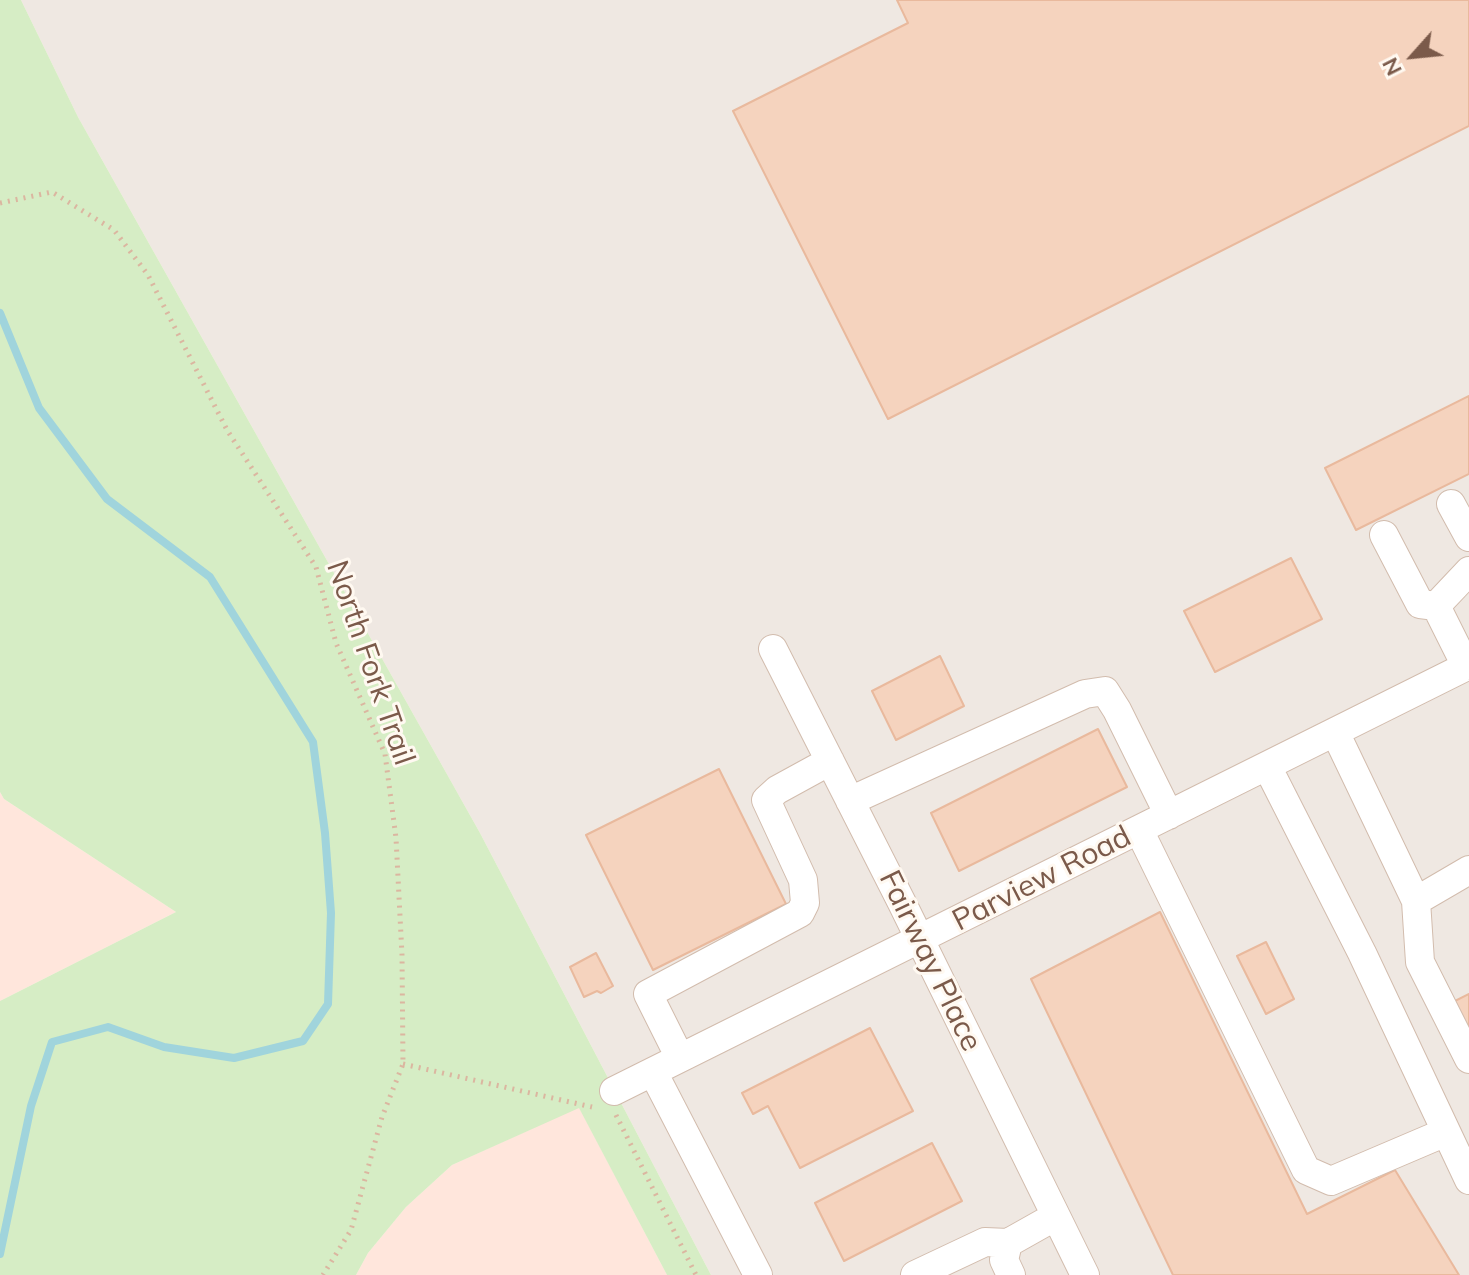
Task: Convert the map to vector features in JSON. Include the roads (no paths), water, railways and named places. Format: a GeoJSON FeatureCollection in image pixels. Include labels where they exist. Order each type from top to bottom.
{"type":"FeatureCollection","features":[{"type":"Feature","properties":{"kind":"street"},"geometry":{"type":"LineString","coordinates":[[1451,504],[1469,537]]}},
{"type":"Feature","properties":{"kind":"street"},"geometry":{"type":"LineString","coordinates":[[1384,535],[1420,604],[1436,606]]}},
{"type":"Feature","properties":{"kind":"street"},"geometry":{"type":"LineString","coordinates":[[1436,606],[1469,571]]}},
{"type":"Feature","properties":{"kind":"street"},"geometry":{"type":"LineString","coordinates":[[1436,606],[1467,666]]}},
{"type":"Feature","properties":{"kind":"street","name":"Fairway Place"},"geometry":{"type":"LineString","coordinates":[[773,649],[1085,1275]]}},
{"type":"Feature","properties":{"kind":"street","name":"Parview Road"},"geometry":{"type":"LineString","coordinates":[[609,1104],[653,1072],[680,1058],[1467,666]]}},
{"type":"Feature","properties":{"kind":"street"},"geometry":{"type":"LineString","coordinates":[[850,801],[1085,694],[1105,691],[1169,815]]}},
{"type":"Feature","properties":{"kind":"street"},"geometry":{"type":"LineString","coordinates":[[1335,732],[1416,901],[1420,962],[1469,1059]]}},
{"type":"Feature","properties":{"kind":"street"},"geometry":{"type":"LineString","coordinates":[[680,1058],[648,994],[800,913],[805,903],[803,880],[766,800],[777,790],[830,761]]}},
{"type":"Feature","properties":{"kind":"street"},"geometry":{"type":"LineString","coordinates":[[1267,766],[1362,953],[1469,1180]]}},
{"type":"Feature","properties":{"kind":"street"},"geometry":{"type":"LineString","coordinates":[[1139,830],[1306,1170],[1331,1181],[1446,1132]]}},
{"type":"Feature","properties":{"kind":"street"},"geometry":{"type":"LineString","coordinates":[[1416,901],[1469,870]]}},
{"type":"Feature","properties":{"kind":"street"},"geometry":{"type":"LineString","coordinates":[[653,1072],[758,1275]]}},
{"type":"Feature","properties":{"kind":"street"},"geometry":{"type":"LineString","coordinates":[[915,1275],[985,1242],[1008,1243],[1056,1216]]}},
{"type":"Feature","properties":{"kind":"street"},"geometry":{"type":"LineString","coordinates":[[1008,1243],[1004,1260],[1011,1275]]}},
{"type":"Feature","properties":{"kind":"waterway"},"geometry":{"type":"LineString","coordinates":[[0,313],[39,408],[107,499],[210,577],[313,742],[325,833],[331,913],[328,1004],[303,1041],[234,1058],[164,1047],[108,1027],[52,1042],[31,1106],[0,1254]]}}]}
